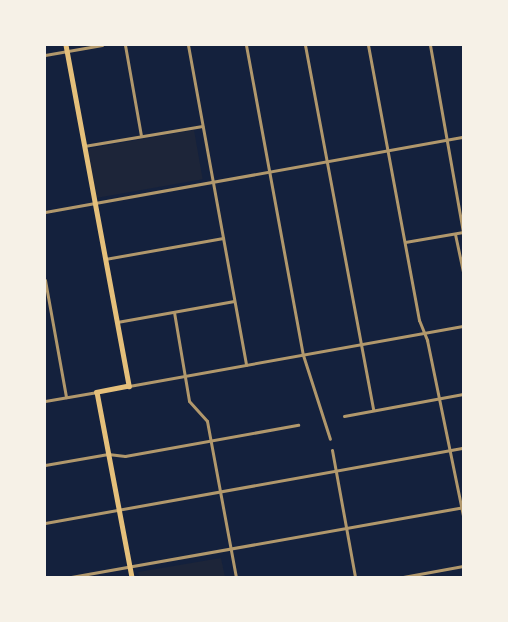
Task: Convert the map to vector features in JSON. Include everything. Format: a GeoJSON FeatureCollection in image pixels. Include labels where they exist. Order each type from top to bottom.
{"type":"FeatureCollection","features":[{"type":"Feature","properties":{"kind":"main road"},"geometry":{"type":"LineString","coordinates":[[66,45],[129,386],[97,392],[132,577]]}},
{"type":"Feature","properties":{"kind":"street"},"geometry":{"type":"LineString","coordinates":[[45,55],[102,45]]}},
{"type":"Feature","properties":{"kind":"street"},"geometry":{"type":"LineString","coordinates":[[125,45],[141,136]]}},
{"type":"Feature","properties":{"kind":"street"},"geometry":{"type":"LineString","coordinates":[[188,45],[246,365]]}},
{"type":"Feature","properties":{"kind":"street"},"geometry":{"type":"LineString","coordinates":[[246,45],[303,355],[330,440]]}},
{"type":"Feature","properties":{"kind":"street"},"geometry":{"type":"LineString","coordinates":[[305,45],[373,410]]}},
{"type":"Feature","properties":{"kind":"street"},"geometry":{"type":"LineString","coordinates":[[368,45],[387,150],[406,242],[419,320],[425,333],[440,398],[463,515]]}},
{"type":"Feature","properties":{"kind":"street"},"geometry":{"type":"LineString","coordinates":[[406,242],[463,232],[430,45]]}},
{"type":"Feature","properties":{"kind":"street"},"geometry":{"type":"LineString","coordinates":[[84,146],[202,126]]}},
{"type":"Feature","properties":{"kind":"street"},"geometry":{"type":"LineString","coordinates":[[45,212],[463,137]]}},
{"type":"Feature","properties":{"kind":"street"},"geometry":{"type":"LineString","coordinates":[[455,234],[463,271]]}},
{"type":"Feature","properties":{"kind":"street"},"geometry":{"type":"LineString","coordinates":[[105,258],[223,238]]}},
{"type":"Feature","properties":{"kind":"street"},"geometry":{"type":"LineString","coordinates":[[45,280],[66,397]]}},
{"type":"Feature","properties":{"kind":"street"},"geometry":{"type":"LineString","coordinates":[[117,322],[234,300]]}},
{"type":"Feature","properties":{"kind":"street"},"geometry":{"type":"LineString","coordinates":[[174,312],[184,376],[191,405],[205,416],[211,440],[236,577]]}},
{"type":"Feature","properties":{"kind":"street"},"geometry":{"type":"LineString","coordinates":[[129,386],[463,326]]}},
{"type":"Feature","properties":{"kind":"street"},"geometry":{"type":"LineString","coordinates":[[45,401],[97,392]]}},
{"type":"Feature","properties":{"kind":"street"},"geometry":{"type":"LineString","coordinates":[[344,416],[463,394]]}},
{"type":"Feature","properties":{"kind":"street"},"geometry":{"type":"LineString","coordinates":[[45,465],[108,454],[125,456],[298,425]]}},
{"type":"Feature","properties":{"kind":"street"},"geometry":{"type":"LineString","coordinates":[[45,523],[463,448]]}},
{"type":"Feature","properties":{"kind":"street"},"geometry":{"type":"LineString","coordinates":[[332,450],[355,577]]}},
{"type":"Feature","properties":{"kind":"street"},"geometry":{"type":"LineString","coordinates":[[71,577],[462,508]]}},
{"type":"Feature","properties":{"kind":"street"},"geometry":{"type":"LineString","coordinates":[[403,577],[463,566]]}},
{"type":"Feature","properties":{"kind":"shaded area"},"geometry":{"type":"Polygon","coordinates":[[[194,130],[203,179],[93,199],[85,149],[194,130]]]}},
{"type":"Feature","properties":{"kind":"shaded area"},"geometry":{"type":"Polygon","coordinates":[[[221,558],[225,577],[139,577],[138,572],[221,558]]]}}]}
